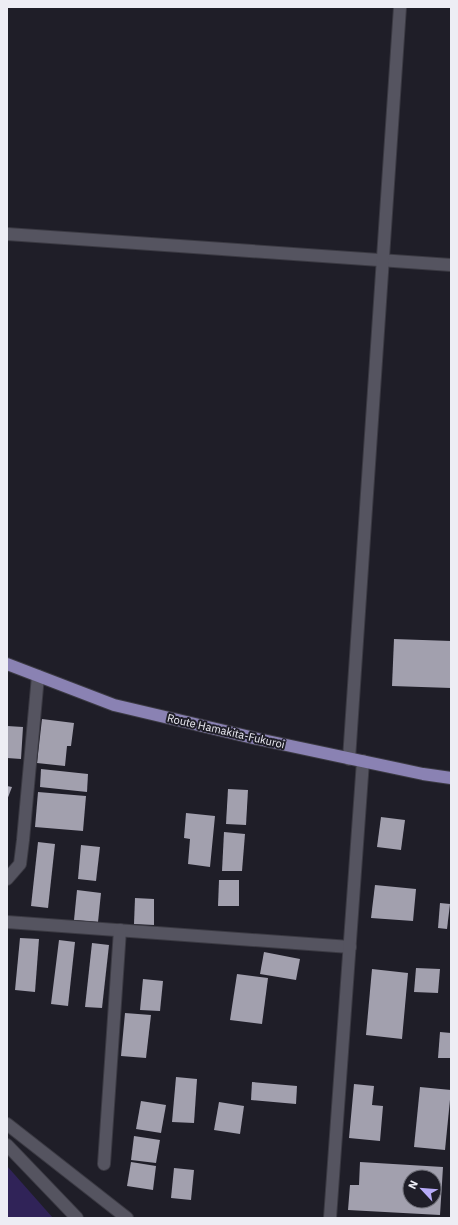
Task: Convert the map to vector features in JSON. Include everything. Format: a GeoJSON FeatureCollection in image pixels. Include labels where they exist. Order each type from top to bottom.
{"type":"FeatureCollection","features":[{"type":"Feature","properties":{"kind":"main road","name":"Route Hamakita-Fukuroi"},"geometry":{"type":"LineString","coordinates":[[7,664],[114,705],[258,739],[423,774],[451,778]]}},
{"type":"Feature","properties":{"kind":"street"},"geometry":{"type":"LineString","coordinates":[[349,758],[400,7]]}},
{"type":"Feature","properties":{"kind":"street"},"geometry":{"type":"LineString","coordinates":[[7,234],[451,265]]}},
{"type":"Feature","properties":{"kind":"street"},"geometry":{"type":"LineString","coordinates":[[7,879],[20,864],[38,676]]}},
{"type":"Feature","properties":{"kind":"street"},"geometry":{"type":"LineString","coordinates":[[330,1218],[363,761]]}},
{"type":"Feature","properties":{"kind":"street"},"geometry":{"type":"LineString","coordinates":[[7,922],[350,947]]}},
{"type":"Feature","properties":{"kind":"street"},"geometry":{"type":"LineString","coordinates":[[104,1164],[120,930]]}},
{"type":"Feature","properties":{"kind":"street"},"geometry":{"type":"LineString","coordinates":[[7,1124],[127,1218]]}},
{"type":"Feature","properties":{"kind":"street"},"geometry":{"type":"LineString","coordinates":[[7,1145],[77,1218]]}},
{"type":"Feature","properties":{"kind":"shaded area"},"geometry":{"type":"Polygon","coordinates":[[[7,1166],[53,1218],[7,1218],[7,1166]]]}},
{"type":"Feature","properties":{"kind":"building"},"geometry":{"type":"Polygon","coordinates":[[[394,639],[451,641],[451,688],[392,686],[394,639]]]}},
{"type":"Feature","properties":{"kind":"building"},"geometry":{"type":"Polygon","coordinates":[[[42,719],[74,723],[71,746],[67,746],[65,766],[37,763],[42,719]]]}},
{"type":"Feature","properties":{"kind":"building"},"geometry":{"type":"Polygon","coordinates":[[[7,726],[23,727],[21,759],[7,758],[7,726]]]}},
{"type":"Feature","properties":{"kind":"building"},"geometry":{"type":"Polygon","coordinates":[[[41,769],[88,774],[87,792],[40,787],[41,769]]]}},
{"type":"Feature","properties":{"kind":"building"},"geometry":{"type":"Polygon","coordinates":[[[7,786],[12,787],[7,800],[7,786]]]}},
{"type":"Feature","properties":{"kind":"building"},"geometry":{"type":"Polygon","coordinates":[[[228,789],[248,790],[246,825],[226,824],[228,789]]]}},
{"type":"Feature","properties":{"kind":"building"},"geometry":{"type":"Polygon","coordinates":[[[38,792],[86,796],[83,831],[35,827],[38,792]]]}},
{"type":"Feature","properties":{"kind":"building"},"geometry":{"type":"Polygon","coordinates":[[[186,813],[215,816],[210,867],[188,864],[190,839],[184,838],[186,813]]]}},
{"type":"Feature","properties":{"kind":"building"},"geometry":{"type":"Polygon","coordinates":[[[381,817],[405,820],[401,850],[377,847],[381,817]]]}},
{"type":"Feature","properties":{"kind":"building"},"geometry":{"type":"Polygon","coordinates":[[[224,832],[245,834],[242,871],[222,871],[224,832]]]}},
{"type":"Feature","properties":{"kind":"building"},"geometry":{"type":"Polygon","coordinates":[[[38,842],[55,844],[48,908],[31,906],[38,842]]]}},
{"type":"Feature","properties":{"kind":"building"},"geometry":{"type":"Polygon","coordinates":[[[81,845],[100,847],[96,881],[78,879],[81,845]]]}},
{"type":"Feature","properties":{"kind":"building"},"geometry":{"type":"Polygon","coordinates":[[[219,880],[239,880],[239,906],[218,906],[219,880]]]}},
{"type":"Feature","properties":{"kind":"building"},"geometry":{"type":"Polygon","coordinates":[[[375,885],[416,889],[413,921],[371,918],[375,885]]]}},
{"type":"Feature","properties":{"kind":"building"},"geometry":{"type":"Polygon","coordinates":[[[77,890],[101,893],[98,922],[74,920],[77,890]]]}},
{"type":"Feature","properties":{"kind":"building"},"geometry":{"type":"Polygon","coordinates":[[[135,898],[154,899],[154,925],[134,924],[135,898]]]}},
{"type":"Feature","properties":{"kind":"building"},"geometry":{"type":"Polygon","coordinates":[[[440,903],[450,904],[447,929],[438,928],[440,903]]]}},
{"type":"Feature","properties":{"kind":"building"},"geometry":{"type":"Polygon","coordinates":[[[20,938],[39,939],[35,992],[15,990],[20,938]]]}},
{"type":"Feature","properties":{"kind":"building"},"geometry":{"type":"Polygon","coordinates":[[[59,940],[75,942],[68,1006],[51,1004],[59,940]]]}},
{"type":"Feature","properties":{"kind":"building"},"geometry":{"type":"Polygon","coordinates":[[[92,943],[109,945],[102,1008],[85,1007],[92,943]]]}},
{"type":"Feature","properties":{"kind":"building"},"geometry":{"type":"Polygon","coordinates":[[[264,952],[300,959],[296,980],[260,974],[264,952]]]}},
{"type":"Feature","properties":{"kind":"building"},"geometry":{"type":"Polygon","coordinates":[[[416,968],[440,969],[438,993],[414,992],[416,968]]]}},
{"type":"Feature","properties":{"kind":"building"},"geometry":{"type":"Polygon","coordinates":[[[372,969],[408,973],[402,1039],[366,1035],[372,969]]]}},
{"type":"Feature","properties":{"kind":"building"},"geometry":{"type":"Polygon","coordinates":[[[237,974],[268,978],[262,1024],[230,1020],[237,974]]]}},
{"type":"Feature","properties":{"kind":"building"},"geometry":{"type":"Polygon","coordinates":[[[143,979],[163,981],[160,1011],[140,1010],[143,979]]]}},
{"type":"Feature","properties":{"kind":"building"},"geometry":{"type":"Polygon","coordinates":[[[125,1013],[151,1015],[146,1058],[121,1056],[125,1013]]]}},
{"type":"Feature","properties":{"kind":"building"},"geometry":{"type":"Polygon","coordinates":[[[440,1032],[451,1033],[451,1058],[438,1058],[440,1032]]]}},
{"type":"Feature","properties":{"kind":"building"},"geometry":{"type":"Polygon","coordinates":[[[176,1077],[197,1079],[194,1123],[172,1122],[176,1077]]]}},
{"type":"Feature","properties":{"kind":"building"},"geometry":{"type":"Polygon","coordinates":[[[252,1082],[297,1086],[296,1104],[251,1100],[252,1082]]]}},
{"type":"Feature","properties":{"kind":"building"},"geometry":{"type":"Polygon","coordinates":[[[354,1084],[374,1086],[372,1105],[383,1106],[380,1141],[349,1138],[354,1084]]]}},
{"type":"Feature","properties":{"kind":"building"},"geometry":{"type":"Polygon","coordinates":[[[420,1087],[451,1090],[445,1150],[414,1147],[420,1087]]]}},
{"type":"Feature","properties":{"kind":"building"},"geometry":{"type":"Polygon","coordinates":[[[141,1101],[166,1105],[161,1133],[136,1129],[141,1101]]]}},
{"type":"Feature","properties":{"kind":"building"},"geometry":{"type":"Polygon","coordinates":[[[219,1102],[244,1106],[240,1134],[214,1130],[219,1102]]]}},
{"type":"Feature","properties":{"kind":"building"},"geometry":{"type":"Polygon","coordinates":[[[134,1136],[160,1140],[156,1163],[131,1160],[134,1136]]]}},
{"type":"Feature","properties":{"kind":"building"},"geometry":{"type":"Polygon","coordinates":[[[131,1162],[156,1166],[153,1190],[127,1186],[131,1162]]]}},
{"type":"Feature","properties":{"kind":"building"},"geometry":{"type":"Polygon","coordinates":[[[360,1162],[443,1167],[442,1183],[442,1169],[402,1169],[402,1209],[440,1209],[440,1215],[348,1210],[350,1185],[359,1185],[360,1162]]]}},
{"type":"Feature","properties":{"kind":"building"},"geometry":{"type":"Polygon","coordinates":[[[174,1168],[194,1170],[191,1200],[171,1198],[174,1168]]]}}]}
